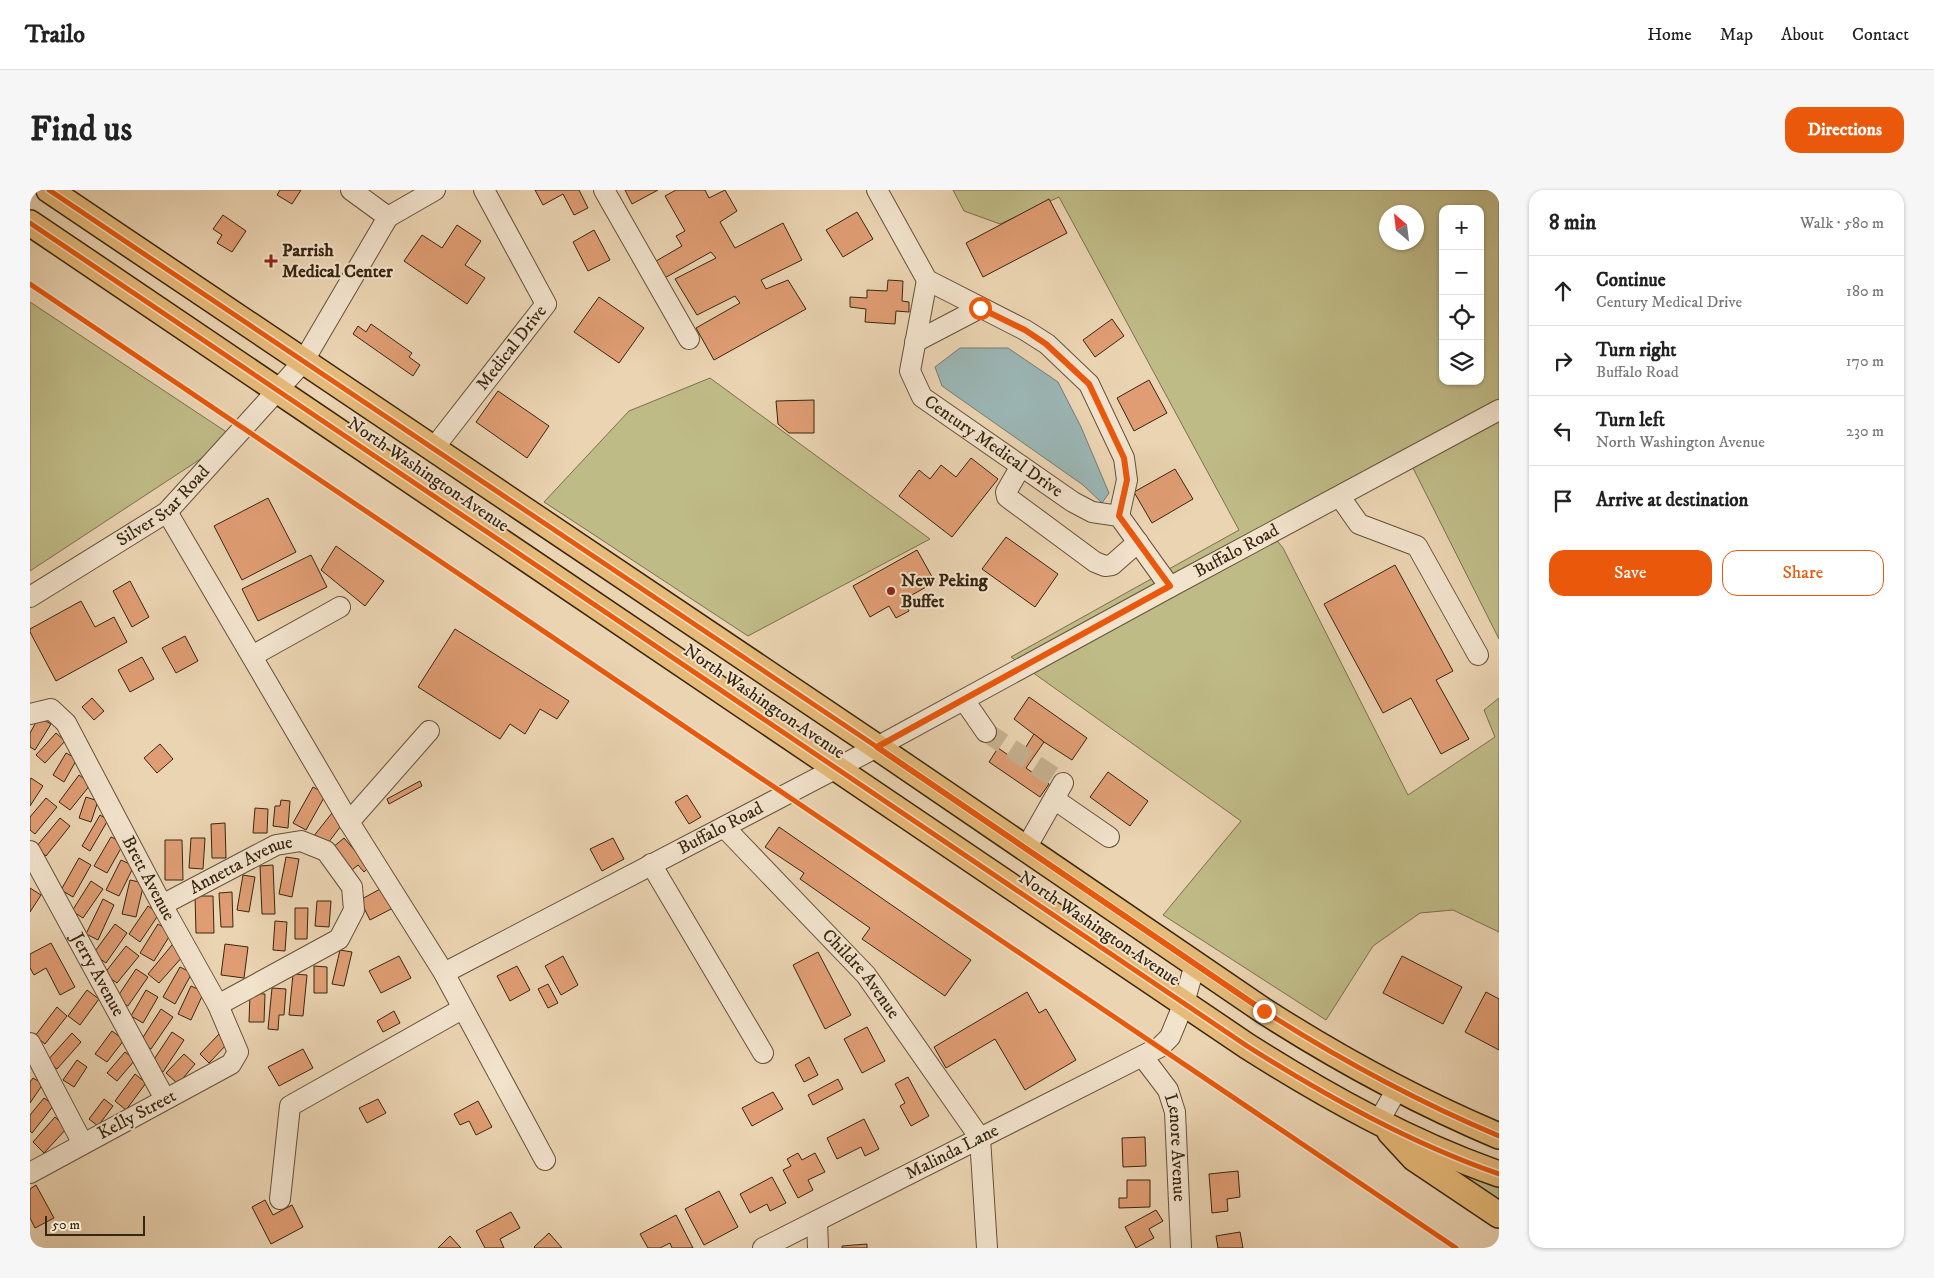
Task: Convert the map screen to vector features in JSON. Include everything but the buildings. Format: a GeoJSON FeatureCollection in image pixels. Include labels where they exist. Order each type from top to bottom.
{"type":"FeatureCollection","features":[{"type":"Feature","properties":{"kind":"main road","name":"North Washington Avenue"},"geometry":{"type":"LineString","coordinates":[[49,190],[1294,1030],[1397,1089],[1434,1108],[1499,1136]]}},
{"type":"Feature","properties":{"kind":"main road","name":"North Washington Avenue"},"geometry":{"type":"LineString","coordinates":[[30,223],[1279,1066],[1379,1122],[1499,1174]]}},
{"type":"Feature","properties":{"kind":"main road"},"geometry":{"type":"LineString","coordinates":[[1379,1122],[1414,1158],[1499,1215]]}},
{"type":"Feature","properties":{"kind":"street"},"geometry":{"type":"LineString","coordinates":[[351,190],[388,217],[435,190]]}},
{"type":"Feature","properties":{"kind":"street","name":"Medical Drive"},"geometry":{"type":"LineString","coordinates":[[433,448],[546,304],[484,190]]}},
{"type":"Feature","properties":{"kind":"street"},"geometry":{"type":"LineString","coordinates":[[604,190],[689,339]]}},
{"type":"Feature","properties":{"kind":"street"},"geometry":{"type":"LineString","coordinates":[[877,190],[927,280],[1025,330],[1046,344],[1089,384],[1124,458],[1127,480],[1119,516],[1170,586]]}},
{"type":"Feature","properties":{"kind":"street","name":"Silver Star Road"},"geometry":{"type":"LineString","coordinates":[[30,597],[71,574],[167,512],[304,362],[388,217]]}},
{"type":"Feature","properties":{"kind":"street","name":"Century Medical Drive"},"geometry":{"type":"LineString","coordinates":[[927,280],[910,371],[922,397],[1073,502],[1092,512],[1119,516]]}},
{"type":"Feature","properties":{"kind":"street"},"geometry":{"type":"LineString","coordinates":[[915,342],[980,308]]}},
{"type":"Feature","properties":{"kind":"street","name":"Buffalo Road"},"geometry":{"type":"LineString","coordinates":[[444,973],[877,747],[1170,586],[1340,497],[1499,410]]}},
{"type":"Feature","properties":{"kind":"street"},"geometry":{"type":"LineString","coordinates":[[1021,466],[1006,492],[1006,497],[1095,562],[1105,566],[1112,565],[1138,542]]}},
{"type":"Feature","properties":{"kind":"street"},"geometry":{"type":"LineString","coordinates":[[1340,497],[1359,524],[1417,546],[1478,655]]}},
{"type":"Feature","properties":{"kind":"street"},"geometry":{"type":"LineString","coordinates":[[167,512],[349,822],[444,973],[545,1160]]}},
{"type":"Feature","properties":{"kind":"street"},"geometry":{"type":"LineString","coordinates":[[252,656],[340,607]]}},
{"type":"Feature","properties":{"kind":"street"},"geometry":{"type":"LineString","coordinates":[[964,700],[986,732]]}},
{"type":"Feature","properties":{"kind":"street","name":"Brett Avenue"},"geometry":{"type":"LineString","coordinates":[[30,714],[51,709],[66,723],[162,905],[218,1005],[238,1052]]}},
{"type":"Feature","properties":{"kind":"street"},"geometry":{"type":"LineString","coordinates":[[349,822],[429,731]]}},
{"type":"Feature","properties":{"kind":"street"},"geometry":{"type":"LineString","coordinates":[[1026,848],[1058,791],[1109,837]]}},
{"type":"Feature","properties":{"kind":"street","name":"Childre Avenue"},"geometry":{"type":"LineString","coordinates":[[724,827],[866,975],[980,1138]]}},
{"type":"Feature","properties":{"kind":"street","name":"Annetta Avenue"},"geometry":{"type":"LineString","coordinates":[[162,905],[276,845],[301,842],[326,851],[352,887],[354,910],[338,939],[218,1005]]}},
{"type":"Feature","properties":{"kind":"street","name":"Jerry Avenue"},"geometry":{"type":"LineString","coordinates":[[30,852],[165,1099]]}},
{"type":"Feature","properties":{"kind":"street"},"geometry":{"type":"LineString","coordinates":[[651,864],[763,1053]]}},
{"type":"Feature","properties":{"kind":"street","name":"Malinda Lane"},"geometry":{"type":"LineString","coordinates":[[763,1248],[1160,1047],[1170,1037],[1184,1003],[1195,964]]}},
{"type":"Feature","properties":{"kind":"street"},"geometry":{"type":"LineString","coordinates":[[280,1199],[290,1106],[462,1009]]}},
{"type":"Feature","properties":{"kind":"street"},"geometry":{"type":"LineString","coordinates":[[30,1043],[83,1144]]}},
{"type":"Feature","properties":{"kind":"street","name":"Kelly Street"},"geometry":{"type":"LineString","coordinates":[[30,1173],[231,1064],[238,1052]]}},
{"type":"Feature","properties":{"kind":"street","name":"Lenore Avenue"},"geometry":{"type":"LineString","coordinates":[[1143,1057],[1168,1090],[1175,1112],[1181,1248]]}},
{"type":"Feature","properties":{"kind":"street"},"geometry":{"type":"LineString","coordinates":[[1379,1122],[1397,1089]]}},
{"type":"Feature","properties":{"kind":"street"},"geometry":{"type":"LineString","coordinates":[[980,1138],[987,1248]]}},
{"type":"Feature","properties":{"kind":"street"},"geometry":{"type":"LineString","coordinates":[[817,1221],[818,1248]]}},
{"type":"Feature","properties":{"kind":"shaded area"},"geometry":{"type":"Polygon","coordinates":[[[953,190],[1499,190],[1499,639],[1411,464],[1274,537],[1283,548],[1408,795],[1495,737],[1484,710],[1499,698],[1499,932],[1453,910],[1420,913],[1373,946],[1326,1020],[1163,915],[1241,821],[1011,657],[1239,530],[1059,197],[1000,224],[964,211],[953,190]]]}},
{"type":"Feature","properties":{"kind":"shaded area"},"geometry":{"type":"Polygon","coordinates":[[[30,302],[234,437],[30,571],[30,302]]]}},
{"type":"Feature","properties":{"kind":"shaded area"},"geometry":{"type":"Polygon","coordinates":[[[710,378],[930,539],[748,636],[544,502],[629,411],[710,378]]]}},
{"type":"Feature","properties":{"kind":"shaded area"},"geometry":{"type":"Polygon","coordinates":[[[1445,1169],[1499,1185],[1499,1206],[1445,1169]]]}},
{"type":"Feature","properties":{"kind":"water"},"geometry":{"type":"Polygon","coordinates":[[[960,348],[1008,348],[1058,382],[1081,427],[1109,493],[1102,503],[1083,485],[942,386],[935,367],[960,348]]]}},
{"type":"Feature","properties":{"kind":"tunnel"},"geometry":{"type":"LineString","coordinates":[[986,732],[1063,783]]}},
{"type":"Feature","properties":{"kind":"cycle path"},"geometry":{"type":"LineString","coordinates":[[49,190],[877,747],[1264,1011],[1378,1078],[1468,1123],[1499,1136]]}},
{"type":"Feature","properties":{"kind":"cycle path"},"geometry":{"type":"LineString","coordinates":[[30,223],[1247,1046],[1307,1083],[1369,1117],[1433,1148],[1499,1174]]}},
{"type":"Feature","properties":{"kind":"cycle path"},"geometry":{"type":"LineString","coordinates":[[30,284],[1456,1248]]}},
{"type":"Feature","properties":{"kind":"place","name":"Parrish Medical Center"},"geometry":{"type":"Point","coordinates":[271,261]}},
{"type":"Feature","properties":{"kind":"place","name":"New Peking Buffet"},"geometry":{"type":"Point","coordinates":[891,591]}},
{"type":"Feature","properties":{"kind":"route"},"geometry":{"type":"LineString","coordinates":[[980,308],[1025,330],[1046,344],[1089,384],[1124,458],[1127,480],[1119,516],[1170,586],[877,747],[1264,1011]]}}]}
